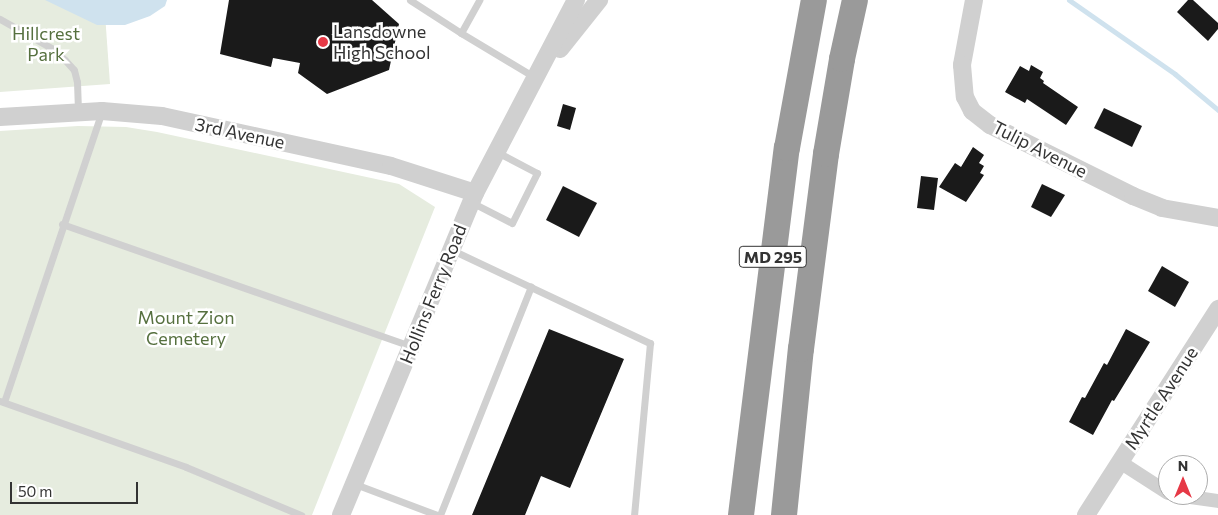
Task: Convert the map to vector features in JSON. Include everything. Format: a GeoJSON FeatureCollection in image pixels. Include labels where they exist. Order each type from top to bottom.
{"type":"FeatureCollection","features":[{"type":"Feature","properties":{"kind":"highway","name":"MD 295"},"geometry":{"type":"LineString","coordinates":[[741,515],[787,148],[814,0]]}},
{"type":"Feature","properties":{"kind":"highway","name":"MD 295"},"geometry":{"type":"LineString","coordinates":[[784,515],[802,340],[826,154],[842,59],[855,0]]}},
{"type":"Feature","properties":{"kind":"street","name":"Hollins Ferry Road"},"geometry":{"type":"LineString","coordinates":[[341,515],[473,197],[576,0]]}},
{"type":"Feature","properties":{"kind":"street","name":"Hollins Ferry Road"},"geometry":{"type":"LineString","coordinates":[[536,79],[599,0]]}},
{"type":"Feature","properties":{"kind":"street","name":"Tulip Avenue"},"geometry":{"type":"LineString","coordinates":[[974,0],[962,66],[965,97],[972,111],[990,125],[1133,196],[1162,208],[1218,218]]}},
{"type":"Feature","properties":{"kind":"street","name":"3rd Avenue"},"geometry":{"type":"LineString","coordinates":[[0,117],[102,111],[162,116],[391,166],[473,197]]}},
{"type":"Feature","properties":{"kind":"street","name":"Myrtle Avenue"},"geometry":{"type":"LineString","coordinates":[[1086,515],[1218,309]]}},
{"type":"Feature","properties":{"kind":"street"},"geometry":{"type":"LineString","coordinates":[[1120,462],[1158,487]]}},
{"type":"Feature","properties":{"kind":"lane"},"geometry":{"type":"LineString","coordinates":[[410,0],[536,79]]}},
{"type":"Feature","properties":{"kind":"lane"},"geometry":{"type":"LineString","coordinates":[[462,33],[479,0]]}},
{"type":"Feature","properties":{"kind":"lane"},"geometry":{"type":"LineString","coordinates":[[0,19],[53,49],[74,70],[77,82],[78,112]]}},
{"type":"Feature","properties":{"kind":"lane"},"geometry":{"type":"LineString","coordinates":[[102,111],[2,401],[186,467],[301,515]]}},
{"type":"Feature","properties":{"kind":"lane"},"geometry":{"type":"LineString","coordinates":[[473,197],[512,223],[537,173],[496,152]]}},
{"type":"Feature","properties":{"kind":"lane"},"geometry":{"type":"LineString","coordinates":[[62,224],[411,346]]}},
{"type":"Feature","properties":{"kind":"lane"},"geometry":{"type":"LineString","coordinates":[[451,249],[650,343],[634,515]]}},
{"type":"Feature","properties":{"kind":"lane"},"geometry":{"type":"LineString","coordinates":[[354,484],[438,515],[530,286]]}},
{"type":"Feature","properties":{"kind":"green space","name":"Hillcrest Park"},"geometry":{"type":"Polygon","coordinates":[[[0,0],[104,0],[110,84],[0,92],[0,0]]]}},
{"type":"Feature","properties":{"kind":"green space","name":"Mount Zion Cemetery"},"geometry":{"type":"Polygon","coordinates":[[[78,126],[126,127],[157,132],[399,184],[435,207],[312,515],[0,515],[0,131],[78,126]]]}},
{"type":"Feature","properties":{"kind":"water"},"geometry":{"type":"Polygon","coordinates":[[[45,0],[167,0],[165,6],[150,16],[125,25],[97,25],[45,0]]]}},
{"type":"Feature","properties":{"kind":"building"},"geometry":{"type":"Polygon","coordinates":[[[229,0],[372,0],[399,24],[389,70],[327,94],[298,73],[300,63],[273,58],[271,67],[220,54],[229,0]]]}},
{"type":"Feature","properties":{"kind":"building"},"geometry":{"type":"Polygon","coordinates":[[[1188,0],[1193,0],[1218,23],[1218,29],[1208,41],[1177,12],[1188,0]]]}},
{"type":"Feature","properties":{"kind":"building"},"geometry":{"type":"Polygon","coordinates":[[[1031,65],[1043,72],[1040,78],[1044,81],[1043,83],[1078,107],[1066,125],[1027,99],[1025,103],[1005,92],[1020,66],[1029,71],[1031,65]]]}},
{"type":"Feature","properties":{"kind":"building"},"geometry":{"type":"Polygon","coordinates":[[[563,104],[576,108],[570,130],[557,126],[563,104]]]}},
{"type":"Feature","properties":{"kind":"building"},"geometry":{"type":"Polygon","coordinates":[[[1104,108],[1142,126],[1132,147],[1094,128],[1104,108]]]}},
{"type":"Feature","properties":{"kind":"building"},"geometry":{"type":"Polygon","coordinates":[[[973,147],[984,155],[979,163],[984,166],[980,173],[984,175],[966,202],[939,187],[955,163],[961,167],[973,147]]]}},
{"type":"Feature","properties":{"kind":"building"},"geometry":{"type":"Polygon","coordinates":[[[921,176],[938,178],[934,210],[917,208],[921,176]]]}},
{"type":"Feature","properties":{"kind":"building"},"geometry":{"type":"Polygon","coordinates":[[[1042,184],[1065,195],[1051,217],[1031,207],[1042,184]]]}},
{"type":"Feature","properties":{"kind":"building"},"geometry":{"type":"Polygon","coordinates":[[[563,186],[597,203],[579,237],[546,220],[563,186]]]}},
{"type":"Feature","properties":{"kind":"building"},"geometry":{"type":"Polygon","coordinates":[[[1162,266],[1189,282],[1175,307],[1148,291],[1162,266]]]}},
{"type":"Feature","properties":{"kind":"building"},"geometry":{"type":"Polygon","coordinates":[[[549,329],[624,359],[570,488],[541,476],[525,515],[472,515],[549,329]]]}},
{"type":"Feature","properties":{"kind":"building"},"geometry":{"type":"Polygon","coordinates":[[[1126,329],[1150,342],[1114,401],[1112,400],[1093,435],[1069,422],[1082,397],[1085,398],[1104,363],[1107,365],[1126,329]]]}},
{"type":"Feature","properties":{"kind":"waterway"},"geometry":{"type":"LineString","coordinates":[[1069,0],[1175,74],[1218,110]]}},
{"type":"Feature","properties":{"kind":"place","name":"Lansdowne High School"},"geometry":{"type":"Point","coordinates":[323,42]}}]}
